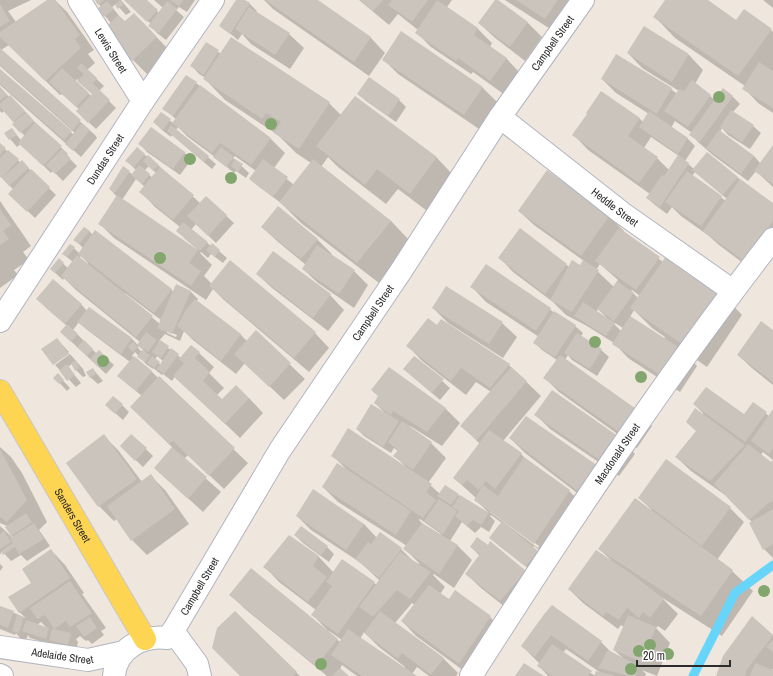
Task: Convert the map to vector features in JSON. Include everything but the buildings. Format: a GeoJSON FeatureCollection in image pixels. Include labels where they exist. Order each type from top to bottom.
{"type":"FeatureCollection","features":[{"type":"Feature","properties":{"kind":"main road","name":"Sanders Street"},"geometry":{"type":"LineString","coordinates":[[0,391],[145,639]]}},
{"type":"Feature","properties":{"kind":"street","name":"Lewis Street"},"geometry":{"type":"LineString","coordinates":[[79,0],[143,101]]}},
{"type":"Feature","properties":{"kind":"street","name":"Dundas Street"},"geometry":{"type":"LineString","coordinates":[[0,321],[143,101],[213,0]]}},
{"type":"Feature","properties":{"kind":"street","name":"Campbell Street"},"geometry":{"type":"LineString","coordinates":[[173,631],[280,450],[401,271],[500,117],[583,0]]}},
{"type":"Feature","properties":{"kind":"street","name":"Heddle Street"},"geometry":{"type":"LineString","coordinates":[[500,117],[622,213],[733,291]]}},
{"type":"Feature","properties":{"kind":"street","name":"Macdonald Street"},"geometry":{"type":"LineString","coordinates":[[471,676],[642,417],[689,350],[773,239]]}},
{"type":"Feature","properties":{"kind":"street"},"geometry":{"type":"LineString","coordinates":[[114,676],[117,662],[124,652],[134,644],[145,639],[156,637],[167,638],[173,631],[197,664],[200,676]]}},
{"type":"Feature","properties":{"kind":"street","name":"Adelaide Street"},"geometry":{"type":"LineString","coordinates":[[0,647],[88,660],[124,652]]}},
{"type":"Feature","properties":{"kind":"waterway"},"geometry":{"type":"LineString","coordinates":[[693,676],[735,593],[773,565]]}}]}
